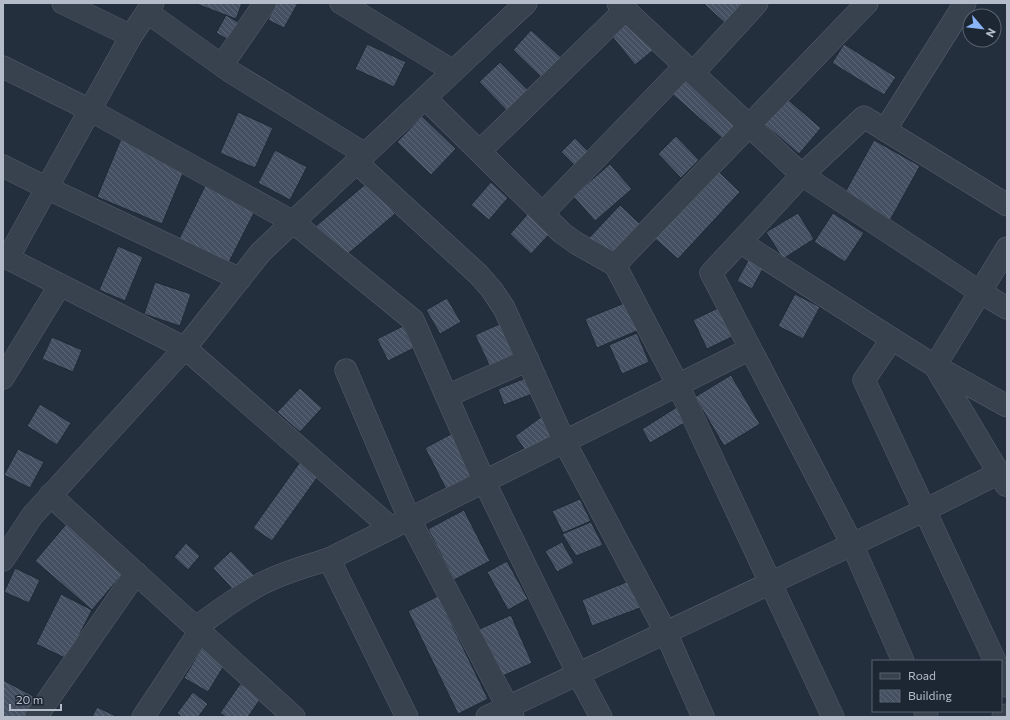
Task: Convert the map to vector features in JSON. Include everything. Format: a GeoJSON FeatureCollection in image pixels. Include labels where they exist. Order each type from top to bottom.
{"type":"FeatureCollection","features":[{"type":"Feature","properties":{"kind":"street"},"geometry":{"type":"LineString","coordinates":[[63,3],[131,36]]}},
{"type":"Feature","properties":{"kind":"street"},"geometry":{"type":"LineString","coordinates":[[222,65],[265,3]]}},
{"type":"Feature","properties":{"kind":"street"},"geometry":{"type":"LineString","coordinates":[[341,3],[453,71]]}},
{"type":"Feature","properties":{"kind":"street"},"geometry":{"type":"LineString","coordinates":[[6,547],[50,495],[184,348],[261,252],[526,3]]}},
{"type":"Feature","properties":{"kind":"street"},"geometry":{"type":"LineString","coordinates":[[543,213],[757,3]]}},
{"type":"Feature","properties":{"kind":"street"},"geometry":{"type":"LineString","coordinates":[[616,265],[867,3]]}},
{"type":"Feature","properties":{"kind":"street"},"geometry":{"type":"LineString","coordinates":[[885,130],[965,3]]}},
{"type":"Feature","properties":{"kind":"street"},"geometry":{"type":"LineString","coordinates":[[400,523],[184,348],[6,257],[47,188],[131,36],[150,7],[222,65],[361,158],[479,275],[492,290],[504,308],[564,441],[666,633],[703,717]]}},
{"type":"Feature","properties":{"kind":"street"},"geometry":{"type":"LineString","coordinates":[[480,152],[621,7],[802,175],[980,292],[1007,308]]}},
{"type":"Feature","properties":{"kind":"street"},"geometry":{"type":"LineString","coordinates":[[3,67],[90,110],[292,222],[413,320],[484,481],[578,674],[601,717]]}},
{"type":"Feature","properties":{"kind":"street"},"geometry":{"type":"LineString","coordinates":[[425,98],[562,233],[576,243],[616,265],[678,385],[833,717]]}},
{"type":"Feature","properties":{"kind":"street"},"geometry":{"type":"LineString","coordinates":[[903,660],[852,544],[711,273],[802,175],[864,117],[1007,204]]}},
{"type":"Feature","properties":{"kind":"street"},"geometry":{"type":"LineString","coordinates":[[3,166],[240,279]]}},
{"type":"Feature","properties":{"kind":"street"},"geometry":{"type":"LineString","coordinates":[[740,242],[935,366],[1007,406]]}},
{"type":"Feature","properties":{"kind":"street"},"geometry":{"type":"LineString","coordinates":[[935,366],[1007,248]]}},
{"type":"Feature","properties":{"kind":"street"},"geometry":{"type":"LineString","coordinates":[[3,378],[60,285]]}},
{"type":"Feature","properties":{"kind":"street"},"geometry":{"type":"LineString","coordinates":[[892,339],[864,380],[995,660]]}},
{"type":"Feature","properties":{"kind":"street"},"geometry":{"type":"LineString","coordinates":[[153,713],[198,629],[251,589],[278,576],[329,559],[750,349]]}},
{"type":"Feature","properties":{"kind":"street"},"geometry":{"type":"LineString","coordinates":[[447,396],[528,360]]}},
{"type":"Feature","properties":{"kind":"street"},"geometry":{"type":"LineString","coordinates":[[487,717],[511,712],[578,674],[852,544],[925,510],[1003,479],[935,366]]}},
{"type":"Feature","properties":{"kind":"street"},"geometry":{"type":"LineString","coordinates":[[346,370],[400,523],[511,712]]}},
{"type":"Feature","properties":{"kind":"street"},"geometry":{"type":"LineString","coordinates":[[50,495],[294,717]]}},
{"type":"Feature","properties":{"kind":"street"},"geometry":{"type":"LineString","coordinates":[[329,559],[407,717]]}},
{"type":"Feature","properties":{"kind":"street"},"geometry":{"type":"LineString","coordinates":[[36,717],[136,573]]}},
{"type":"Feature","properties":{"kind":"street"},"geometry":{"type":"LineString","coordinates":[[1002,676],[1007,686]]}},
{"type":"Feature","properties":{"kind":"street"},"geometry":{"type":"LineString","coordinates":[[1003,717],[1007,715]]}},
{"type":"Feature","properties":{"kind":"building"},"geometry":{"type":"Polygon","coordinates":[[[194,3],[242,3],[236,19],[194,3]]]}},
{"type":"Feature","properties":{"kind":"building"},"geometry":{"type":"Polygon","coordinates":[[[276,3],[298,3],[284,28],[268,20],[276,3]]]}},
{"type":"Feature","properties":{"kind":"building"},"geometry":{"type":"Polygon","coordinates":[[[703,3],[747,3],[727,25],[703,3]]]}},
{"type":"Feature","properties":{"kind":"building"},"geometry":{"type":"Polygon","coordinates":[[[226,15],[243,25],[234,43],[216,33],[226,15]]]}},
{"type":"Feature","properties":{"kind":"building"},"geometry":{"type":"Polygon","coordinates":[[[631,18],[656,48],[635,65],[611,35],[631,18]]]}},
{"type":"Feature","properties":{"kind":"building"},"geometry":{"type":"Polygon","coordinates":[[[531,30],[562,58],[543,79],[513,50],[531,30]]]}},
{"type":"Feature","properties":{"kind":"building"},"geometry":{"type":"Polygon","coordinates":[[[367,44],[406,62],[394,87],[355,69],[367,44]]]}},
{"type":"Feature","properties":{"kind":"building"},"geometry":{"type":"Polygon","coordinates":[[[844,44],[896,77],[884,95],[832,63],[844,44]]]}},
{"type":"Feature","properties":{"kind":"building"},"geometry":{"type":"Polygon","coordinates":[[[500,62],[532,94],[511,115],[479,82],[500,62]]]}},
{"type":"Feature","properties":{"kind":"building"},"geometry":{"type":"Polygon","coordinates":[[[686,74],[740,123],[724,140],[670,92],[686,74]]]}},
{"type":"Feature","properties":{"kind":"building"},"geometry":{"type":"Polygon","coordinates":[[[785,97],[821,128],[799,154],[763,123],[785,97]]]}},
{"type":"Feature","properties":{"kind":"building"},"geometry":{"type":"Polygon","coordinates":[[[238,112],[273,128],[255,168],[220,153],[238,112]]]}},
{"type":"Feature","properties":{"kind":"building"},"geometry":{"type":"Polygon","coordinates":[[[422,116],[456,149],[431,175],[397,142],[422,116]]]}},
{"type":"Feature","properties":{"kind":"building"},"geometry":{"type":"Polygon","coordinates":[[[676,136],[699,160],[681,178],[658,154],[676,136]]]}},
{"type":"Feature","properties":{"kind":"building"},"geometry":{"type":"Polygon","coordinates":[[[575,138],[589,152],[575,166],[561,152],[575,138]]]}},
{"type":"Feature","properties":{"kind":"building"},"geometry":{"type":"Polygon","coordinates":[[[121,139],[186,166],[162,224],[97,197],[121,139]]]}},
{"type":"Feature","properties":{"kind":"building"},"geometry":{"type":"Polygon","coordinates":[[[874,140],[920,166],[889,222],[843,196],[874,140]]]}},
{"type":"Feature","properties":{"kind":"building"},"geometry":{"type":"Polygon","coordinates":[[[275,150],[307,167],[290,200],[258,183],[275,150]]]}},
{"type":"Feature","properties":{"kind":"building"},"geometry":{"type":"Polygon","coordinates":[[[610,164],[632,189],[595,221],[573,196],[610,164]]]}},
{"type":"Feature","properties":{"kind":"building"},"geometry":{"type":"Polygon","coordinates":[[[715,168],[740,192],[678,259],[652,236],[715,168]]]}},
{"type":"Feature","properties":{"kind":"building"},"geometry":{"type":"Polygon","coordinates":[[[207,182],[257,207],[228,264],[179,239],[207,182]]]}},
{"type":"Feature","properties":{"kind":"building"},"geometry":{"type":"Polygon","coordinates":[[[368,182],[395,214],[343,258],[316,226],[368,182]]]}},
{"type":"Feature","properties":{"kind":"building"},"geometry":{"type":"Polygon","coordinates":[[[491,182],[508,198],[489,220],[471,205],[491,182]]]}},
{"type":"Feature","properties":{"kind":"building"},"geometry":{"type":"Polygon","coordinates":[[[620,205],[640,224],[607,259],[587,240],[620,205]]]}},
{"type":"Feature","properties":{"kind":"building"},"geometry":{"type":"Polygon","coordinates":[[[533,208],[555,228],[531,254],[510,234],[533,208]]]}},
{"type":"Feature","properties":{"kind":"building"},"geometry":{"type":"Polygon","coordinates":[[[798,213],[814,239],[783,259],[766,232],[798,213]]]}},
{"type":"Feature","properties":{"kind":"building"},"geometry":{"type":"Polygon","coordinates":[[[833,213],[864,233],[845,262],[814,242],[833,213]]]}},
{"type":"Feature","properties":{"kind":"building"},"geometry":{"type":"Polygon","coordinates":[[[118,246],[143,257],[125,301],[99,290],[118,246]]]}},
{"type":"Feature","properties":{"kind":"building"},"geometry":{"type":"Polygon","coordinates":[[[751,255],[766,263],[752,289],[737,281],[751,255]]]}},
{"type":"Feature","properties":{"kind":"building"},"geometry":{"type":"Polygon","coordinates":[[[155,282],[191,294],[180,326],[144,314],[155,282]]]}},
{"type":"Feature","properties":{"kind":"building"},"geometry":{"type":"Polygon","coordinates":[[[795,294],[820,307],[803,339],[778,326],[795,294]]]}},
{"type":"Feature","properties":{"kind":"building"},"geometry":{"type":"Polygon","coordinates":[[[447,298],[461,322],[440,334],[426,310],[447,298]]]}},
{"type":"Feature","properties":{"kind":"building"},"geometry":{"type":"Polygon","coordinates":[[[627,302],[639,330],[597,348],[585,319],[627,302]]]}},
{"type":"Feature","properties":{"kind":"building"},"geometry":{"type":"Polygon","coordinates":[[[722,306],[736,335],[707,349],[693,320],[722,306]]]}},
{"type":"Feature","properties":{"kind":"building"},"geometry":{"type":"Polygon","coordinates":[[[504,322],[518,354],[490,367],[475,335],[504,322]]]}},
{"type":"Feature","properties":{"kind":"building"},"geometry":{"type":"Polygon","coordinates":[[[403,326],[414,348],[388,361],[377,339],[403,326]]]}},
{"type":"Feature","properties":{"kind":"building"},"geometry":{"type":"Polygon","coordinates":[[[637,333],[649,362],[622,374],[609,345],[637,333]]]}},
{"type":"Feature","properties":{"kind":"building"},"geometry":{"type":"Polygon","coordinates":[[[52,337],[82,350],[73,372],[42,359],[52,337]]]}},
{"type":"Feature","properties":{"kind":"building"},"geometry":{"type":"Polygon","coordinates":[[[731,375],[760,424],[724,446],[695,397],[731,375]]]}},
{"type":"Feature","properties":{"kind":"building"},"geometry":{"type":"Polygon","coordinates":[[[526,378],[532,394],[504,405],[498,389],[526,378]]]}},
{"type":"Feature","properties":{"kind":"building"},"geometry":{"type":"Polygon","coordinates":[[[300,388],[322,408],[300,432],[277,412],[300,388]]]}},
{"type":"Feature","properties":{"kind":"building"},"geometry":{"type":"Polygon","coordinates":[[[40,404],[71,423],[57,445],[27,426],[40,404]]]}},
{"type":"Feature","properties":{"kind":"building"},"geometry":{"type":"Polygon","coordinates":[[[677,407],[686,422],[650,443],[642,429],[677,407]]]}},
{"type":"Feature","properties":{"kind":"building"},"geometry":{"type":"Polygon","coordinates":[[[544,415],[561,439],[532,460],[515,436],[544,415]]]}},
{"type":"Feature","properties":{"kind":"building"},"geometry":{"type":"Polygon","coordinates":[[[455,432],[476,473],[446,489],[425,448],[455,432]]]}},
{"type":"Feature","properties":{"kind":"building"},"geometry":{"type":"Polygon","coordinates":[[[18,449],[44,462],[30,488],[4,475],[18,449]]]}},
{"type":"Feature","properties":{"kind":"building"},"geometry":{"type":"Polygon","coordinates":[[[300,462],[319,475],[272,541],[253,528],[300,462]]]}},
{"type":"Feature","properties":{"kind":"building"},"geometry":{"type":"Polygon","coordinates":[[[580,499],[591,521],[563,533],[552,511],[580,499]]]}},
{"type":"Feature","properties":{"kind":"building"},"geometry":{"type":"Polygon","coordinates":[[[464,510],[490,561],[454,580],[428,529],[464,510]]]}},
{"type":"Feature","properties":{"kind":"building"},"geometry":{"type":"Polygon","coordinates":[[[68,522],[125,571],[92,610],[35,561],[68,522]]]}},
{"type":"Feature","properties":{"kind":"building"},"geometry":{"type":"Polygon","coordinates":[[[591,522],[603,545],[576,556],[562,534],[591,522]]]}},
{"type":"Feature","properties":{"kind":"building"},"geometry":{"type":"Polygon","coordinates":[[[562,542],[574,563],[557,572],[545,551],[562,542]]]}},
{"type":"Feature","properties":{"kind":"building"},"geometry":{"type":"Polygon","coordinates":[[[186,543],[200,556],[188,570],[174,557],[186,543]]]}},
{"type":"Feature","properties":{"kind":"building"},"geometry":{"type":"Polygon","coordinates":[[[231,551],[254,575],[236,593],[213,568],[231,551]]]}},
{"type":"Feature","properties":{"kind":"building"},"geometry":{"type":"Polygon","coordinates":[[[507,561],[528,599],[508,610],[487,572],[507,561]]]}},
{"type":"Feature","properties":{"kind":"building"},"geometry":{"type":"Polygon","coordinates":[[[15,568],[40,580],[29,603],[4,592],[15,568]]]}},
{"type":"Feature","properties":{"kind":"building"},"geometry":{"type":"Polygon","coordinates":[[[629,581],[640,608],[592,626],[582,600],[629,581]]]}},
{"type":"Feature","properties":{"kind":"building"},"geometry":{"type":"Polygon","coordinates":[[[61,594],[92,610],[67,659],[36,644],[61,594]]]}},
{"type":"Feature","properties":{"kind":"building"},"geometry":{"type":"Polygon","coordinates":[[[438,596],[488,699],[458,714],[408,611],[438,596]]]}},
{"type":"Feature","properties":{"kind":"building"},"geometry":{"type":"Polygon","coordinates":[[[511,615],[532,663],[498,678],[477,630],[511,615]]]}},
{"type":"Feature","properties":{"kind":"building"},"geometry":{"type":"Polygon","coordinates":[[[203,646],[227,661],[208,692],[184,678],[203,646]]]}},
{"type":"Feature","properties":{"kind":"building"},"geometry":{"type":"Polygon","coordinates":[[[3,680],[37,698],[26,717],[3,717],[3,680]]]}},
{"type":"Feature","properties":{"kind":"building"},"geometry":{"type":"Polygon","coordinates":[[[240,684],[261,698],[248,717],[226,717],[220,713],[240,684]]]}},
{"type":"Feature","properties":{"kind":"building"},"geometry":{"type":"Polygon","coordinates":[[[193,692],[208,704],[198,717],[182,717],[177,713],[193,692]]]}},
{"type":"Feature","properties":{"kind":"building"},"geometry":{"type":"Polygon","coordinates":[[[97,707],[118,717],[92,717],[97,707]]]}}]}
